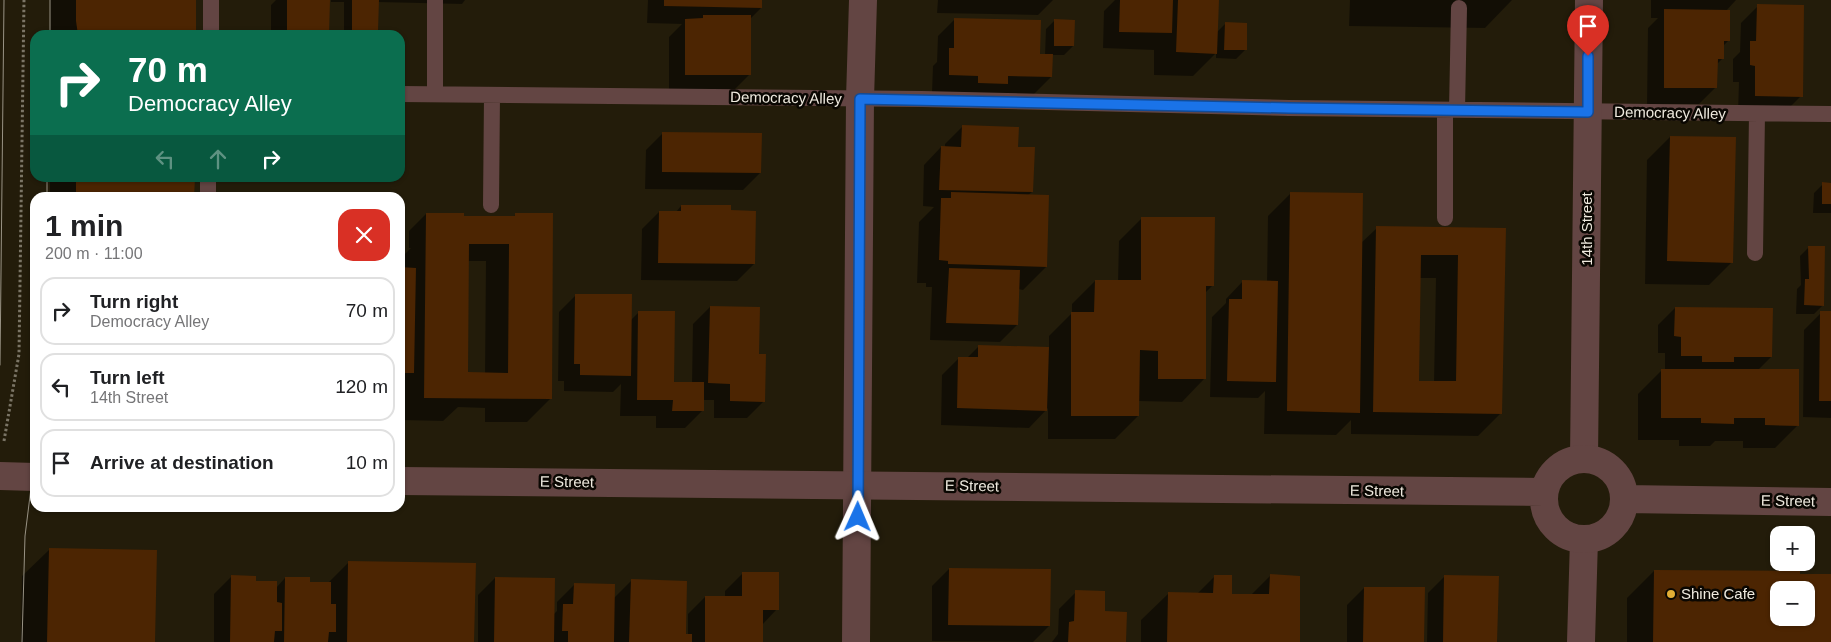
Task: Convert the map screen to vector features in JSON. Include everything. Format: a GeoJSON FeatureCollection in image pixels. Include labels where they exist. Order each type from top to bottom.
{"type":"FeatureCollection","features":[{"type":"Feature","properties":{"kind":"street"},"geometry":{"type":"LineString","coordinates":[[856,642],[860,99],[863,0]]}},
{"type":"Feature","properties":{"kind":"street","name":"14th Street"},"geometry":{"type":"LineString","coordinates":[[1584,459],[1589,0]]}},
{"type":"Feature","properties":{"kind":"street"},"geometry":{"type":"LineString","coordinates":[[1584,459],[1597,461],[1608,467],[1617,476],[1623,487],[1625,500],[1617,523],[1608,532],[1597,537],[1584,539],[1570,537],[1558,530],[1549,519],[1544,506],[1544,492],[1548,481],[1563,465],[1573,460],[1584,459]]}},
{"type":"Feature","properties":{"kind":"street"},"geometry":{"type":"LineString","coordinates":[[0,476],[30,477]]}},
{"type":"Feature","properties":{"kind":"street","name":"E Street"},"geometry":{"type":"LineString","coordinates":[[405,481],[1544,492]]}},
{"type":"Feature","properties":{"kind":"street","name":"E Street"},"geometry":{"type":"LineString","coordinates":[[1625,500],[1831,502]]}},
{"type":"Feature","properties":{"kind":"street"},"geometry":{"type":"LineString","coordinates":[[1581,642],[1584,539]]}},
{"type":"Feature","properties":{"kind":"lane"},"geometry":{"type":"LineString","coordinates":[[211,0],[211,30]]}},
{"type":"Feature","properties":{"kind":"lane"},"geometry":{"type":"LineString","coordinates":[[435,0],[435,94]]}},
{"type":"Feature","properties":{"kind":"lane"},"geometry":{"type":"LineString","coordinates":[[1445,218],[1459,8]]}},
{"type":"Feature","properties":{"kind":"lane","name":"Democracy Alley"},"geometry":{"type":"LineString","coordinates":[[405,94],[1831,114]]}},
{"type":"Feature","properties":{"kind":"lane"},"geometry":{"type":"LineString","coordinates":[[491,205],[492,95]]}},
{"type":"Feature","properties":{"kind":"lane"},"geometry":{"type":"LineString","coordinates":[[1755,253],[1757,114]]}},
{"type":"Feature","properties":{"kind":"path"},"geometry":{"type":"LineString","coordinates":[[3,445],[19,354],[24,0]]}},
{"type":"Feature","properties":{"kind":"building"},"geometry":{"type":"Polygon","coordinates":[[[76,0],[196,0],[196,30],[77,30],[76,0]]]}},
{"type":"Feature","properties":{"kind":"building"},"geometry":{"type":"Polygon","coordinates":[[[287,0],[330,0],[329,30],[287,30],[287,0]]]}},
{"type":"Feature","properties":{"kind":"building"},"geometry":{"type":"Polygon","coordinates":[[[352,0],[379,0],[378,30],[352,30],[352,0]]]}},
{"type":"Feature","properties":{"kind":"building"},"geometry":{"type":"Polygon","coordinates":[[[664,0],[762,0],[762,8],[664,6],[664,0]]]}},
{"type":"Feature","properties":{"kind":"building"},"geometry":{"type":"Polygon","coordinates":[[[1120,0],[1173,0],[1172,33],[1119,32],[1120,0]]]}},
{"type":"Feature","properties":{"kind":"building"},"geometry":{"type":"Polygon","coordinates":[[[1178,0],[1219,0],[1217,54],[1176,52],[1178,0]]]}},
{"type":"Feature","properties":{"kind":"building"},"geometry":{"type":"Polygon","coordinates":[[[1757,4],[1804,5],[1803,97],[1755,96],[1755,66],[1750,65],[1750,41],[1756,41],[1757,4]]]}},
{"type":"Feature","properties":{"kind":"building"},"geometry":{"type":"Polygon","coordinates":[[[1664,9],[1730,10],[1730,41],[1724,41],[1724,59],[1718,59],[1717,88],[1664,88],[1664,9]]]}},
{"type":"Feature","properties":{"kind":"building"},"geometry":{"type":"Polygon","coordinates":[[[703,15],[751,15],[751,75],[685,75],[685,19],[703,18],[703,15]]]}},
{"type":"Feature","properties":{"kind":"building"},"geometry":{"type":"Polygon","coordinates":[[[954,18],[1041,20],[1040,54],[1053,54],[1052,77],[1008,76],[1008,84],[978,83],[978,76],[949,75],[949,48],[954,48],[954,18]]]}},
{"type":"Feature","properties":{"kind":"building"},"geometry":{"type":"Polygon","coordinates":[[[1054,19],[1075,20],[1074,46],[1054,46],[1054,19]]]}},
{"type":"Feature","properties":{"kind":"building"},"geometry":{"type":"Polygon","coordinates":[[[1225,22],[1247,23],[1247,50],[1224,50],[1225,22]]]}},
{"type":"Feature","properties":{"kind":"building"},"geometry":{"type":"Polygon","coordinates":[[[962,125],[1019,127],[1018,147],[1035,147],[1033,192],[939,190],[941,146],[961,147],[962,125]]]}},
{"type":"Feature","properties":{"kind":"building"},"geometry":{"type":"Polygon","coordinates":[[[662,132],[762,133],[761,173],[662,172],[662,132]]]}},
{"type":"Feature","properties":{"kind":"building"},"geometry":{"type":"Polygon","coordinates":[[[1670,136],[1736,137],[1733,263],[1667,261],[1670,136]]]}},
{"type":"Feature","properties":{"kind":"building"},"geometry":{"type":"Polygon","coordinates":[[[76,182],[195,182],[194,192],[76,192],[76,182]]]}},
{"type":"Feature","properties":{"kind":"building"},"geometry":{"type":"Polygon","coordinates":[[[1822,182],[1831,183],[1831,204],[1822,204],[1822,182]]]}},
{"type":"Feature","properties":{"kind":"building"},"geometry":{"type":"Polygon","coordinates":[[[951,192],[1049,195],[1047,267],[948,264],[948,261],[939,260],[941,198],[951,198],[951,192]]]}},
{"type":"Feature","properties":{"kind":"building"},"geometry":{"type":"Polygon","coordinates":[[[1290,192],[1363,193],[1360,413],[1287,411],[1290,192]]]}},
{"type":"Feature","properties":{"kind":"building"},"geometry":{"type":"Polygon","coordinates":[[[681,205],[731,205],[731,210],[756,211],[755,264],[658,263],[659,211],[681,211],[681,205]]]}},
{"type":"Feature","properties":{"kind":"building"},"geometry":{"type":"Polygon","coordinates":[[[426,213],[464,213],[464,216],[515,216],[515,213],[553,213],[552,399],[424,398],[426,213]],[[469,244],[468,372],[508,373],[509,244],[469,244]]]}},
{"type":"Feature","properties":{"kind":"building"},"geometry":{"type":"Polygon","coordinates":[[[1141,217],[1215,217],[1214,286],[1206,286],[1206,379],[1158,379],[1158,351],[1140,350],[1139,416],[1071,416],[1071,312],[1094,312],[1095,280],[1141,280],[1141,217]]]}},
{"type":"Feature","properties":{"kind":"building"},"geometry":{"type":"Polygon","coordinates":[[[1376,226],[1506,228],[1502,414],[1373,412],[1376,226]],[[1421,255],[1419,381],[1456,381],[1458,255],[1421,255]]]}},
{"type":"Feature","properties":{"kind":"building"},"geometry":{"type":"Polygon","coordinates":[[[1808,246],[1825,246],[1824,306],[1804,305],[1805,279],[1809,279],[1808,246]]]}},
{"type":"Feature","properties":{"kind":"building"},"geometry":{"type":"Polygon","coordinates":[[[405,267],[416,268],[414,373],[405,373],[405,267]]]}},
{"type":"Feature","properties":{"kind":"building"},"geometry":{"type":"Polygon","coordinates":[[[949,268],[1020,270],[1018,325],[946,323],[949,268]]]}},
{"type":"Feature","properties":{"kind":"building"},"geometry":{"type":"Polygon","coordinates":[[[1242,280],[1278,281],[1276,382],[1227,381],[1229,299],[1242,299],[1242,280]]]}},
{"type":"Feature","properties":{"kind":"building"},"geometry":{"type":"Polygon","coordinates":[[[575,294],[632,294],[631,376],[580,375],[580,364],[574,364],[575,294]]]}},
{"type":"Feature","properties":{"kind":"building"},"geometry":{"type":"Polygon","coordinates":[[[710,306],[760,307],[759,354],[766,354],[765,402],[730,401],[730,384],[708,383],[710,306]]]}},
{"type":"Feature","properties":{"kind":"building"},"geometry":{"type":"Polygon","coordinates":[[[1675,307],[1773,308],[1772,357],[1734,357],[1734,362],[1702,362],[1702,356],[1681,356],[1681,337],[1674,336],[1675,307]]]}},
{"type":"Feature","properties":{"kind":"building"},"geometry":{"type":"Polygon","coordinates":[[[638,311],[675,311],[674,382],[704,382],[704,411],[672,411],[673,400],[637,400],[638,311]]]}},
{"type":"Feature","properties":{"kind":"building"},"geometry":{"type":"Polygon","coordinates":[[[1820,311],[1831,311],[1831,401],[1819,401],[1820,311]]]}},
{"type":"Feature","properties":{"kind":"building"},"geometry":{"type":"Polygon","coordinates":[[[978,345],[1049,347],[1047,411],[957,408],[958,357],[978,357],[978,345]]]}},
{"type":"Feature","properties":{"kind":"building"},"geometry":{"type":"Polygon","coordinates":[[[1661,369],[1799,369],[1799,426],[1765,425],[1765,418],[1734,418],[1734,424],[1701,423],[1701,418],[1661,418],[1661,369]]]}},
{"type":"Feature","properties":{"kind":"building"},"geometry":{"type":"Polygon","coordinates":[[[49,548],[157,550],[155,642],[47,642],[49,548]]]}},
{"type":"Feature","properties":{"kind":"building"},"geometry":{"type":"Polygon","coordinates":[[[348,561],[476,563],[474,642],[347,642],[348,561]]]}},
{"type":"Feature","properties":{"kind":"building"},"geometry":{"type":"Polygon","coordinates":[[[949,568],[1051,569],[1050,626],[948,625],[949,568]]]}},
{"type":"Feature","properties":{"kind":"building"},"geometry":{"type":"Polygon","coordinates":[[[1654,570],[1800,571],[1800,574],[1831,574],[1831,642],[1653,642],[1654,570]]]}},
{"type":"Feature","properties":{"kind":"building"},"geometry":{"type":"Polygon","coordinates":[[[742,572],[779,572],[779,610],[763,610],[763,642],[705,642],[705,596],[742,596],[742,572]]]}},
{"type":"Feature","properties":{"kind":"building"},"geometry":{"type":"Polygon","coordinates":[[[1270,574],[1300,576],[1300,642],[1167,642],[1168,592],[1213,593],[1214,575],[1232,575],[1232,594],[1269,594],[1270,574]]]}},
{"type":"Feature","properties":{"kind":"building"},"geometry":{"type":"Polygon","coordinates":[[[231,575],[256,576],[256,581],[277,581],[277,602],[282,603],[282,631],[275,631],[274,642],[230,642],[231,575]]]}},
{"type":"Feature","properties":{"kind":"building"},"geometry":{"type":"Polygon","coordinates":[[[1444,575],[1499,576],[1497,642],[1443,642],[1444,575]]]}},
{"type":"Feature","properties":{"kind":"building"},"geometry":{"type":"Polygon","coordinates":[[[285,577],[310,577],[310,582],[331,582],[331,604],[336,604],[336,632],[329,632],[328,642],[284,642],[285,577]]]}},
{"type":"Feature","properties":{"kind":"building"},"geometry":{"type":"Polygon","coordinates":[[[495,577],[555,578],[554,642],[494,642],[495,577]]]}},
{"type":"Feature","properties":{"kind":"building"},"geometry":{"type":"Polygon","coordinates":[[[631,579],[687,581],[686,634],[692,634],[692,642],[629,642],[631,579]]]}},
{"type":"Feature","properties":{"kind":"building"},"geometry":{"type":"Polygon","coordinates":[[[574,583],[615,584],[614,642],[568,642],[568,631],[562,631],[563,604],[573,604],[574,583]]]}},
{"type":"Feature","properties":{"kind":"building"},"geometry":{"type":"Polygon","coordinates":[[[1364,587],[1425,587],[1424,642],[1363,642],[1364,587]]]}},
{"type":"Feature","properties":{"kind":"building"},"geometry":{"type":"Polygon","coordinates":[[[1075,590],[1105,591],[1105,611],[1127,612],[1126,642],[1068,642],[1069,622],[1074,621],[1075,590]]]}},
{"type":"Feature","properties":{"kind":"tram line"},"geometry":{"type":"LineString","coordinates":[[0,365],[4,0]]}},
{"type":"Feature","properties":{"kind":"tram line"},"geometry":{"type":"LineString","coordinates":[[50,0],[50,30]]}},
{"type":"Feature","properties":{"kind":"tram line"},"geometry":{"type":"LineString","coordinates":[[47,182],[47,192]]}},
{"type":"Feature","properties":{"kind":"tram line"},"geometry":{"type":"LineString","coordinates":[[22,642],[25,536],[30,496]]}},
{"type":"Feature","properties":{"kind":"place","name":"Shine Cafe"},"geometry":{"type":"Point","coordinates":[1671,594]}},
{"type":"Feature","properties":{"kind":"route"},"geometry":{"type":"LineString","coordinates":[[858,517],[860,99],[1588,112],[1588,56]]}}]}
